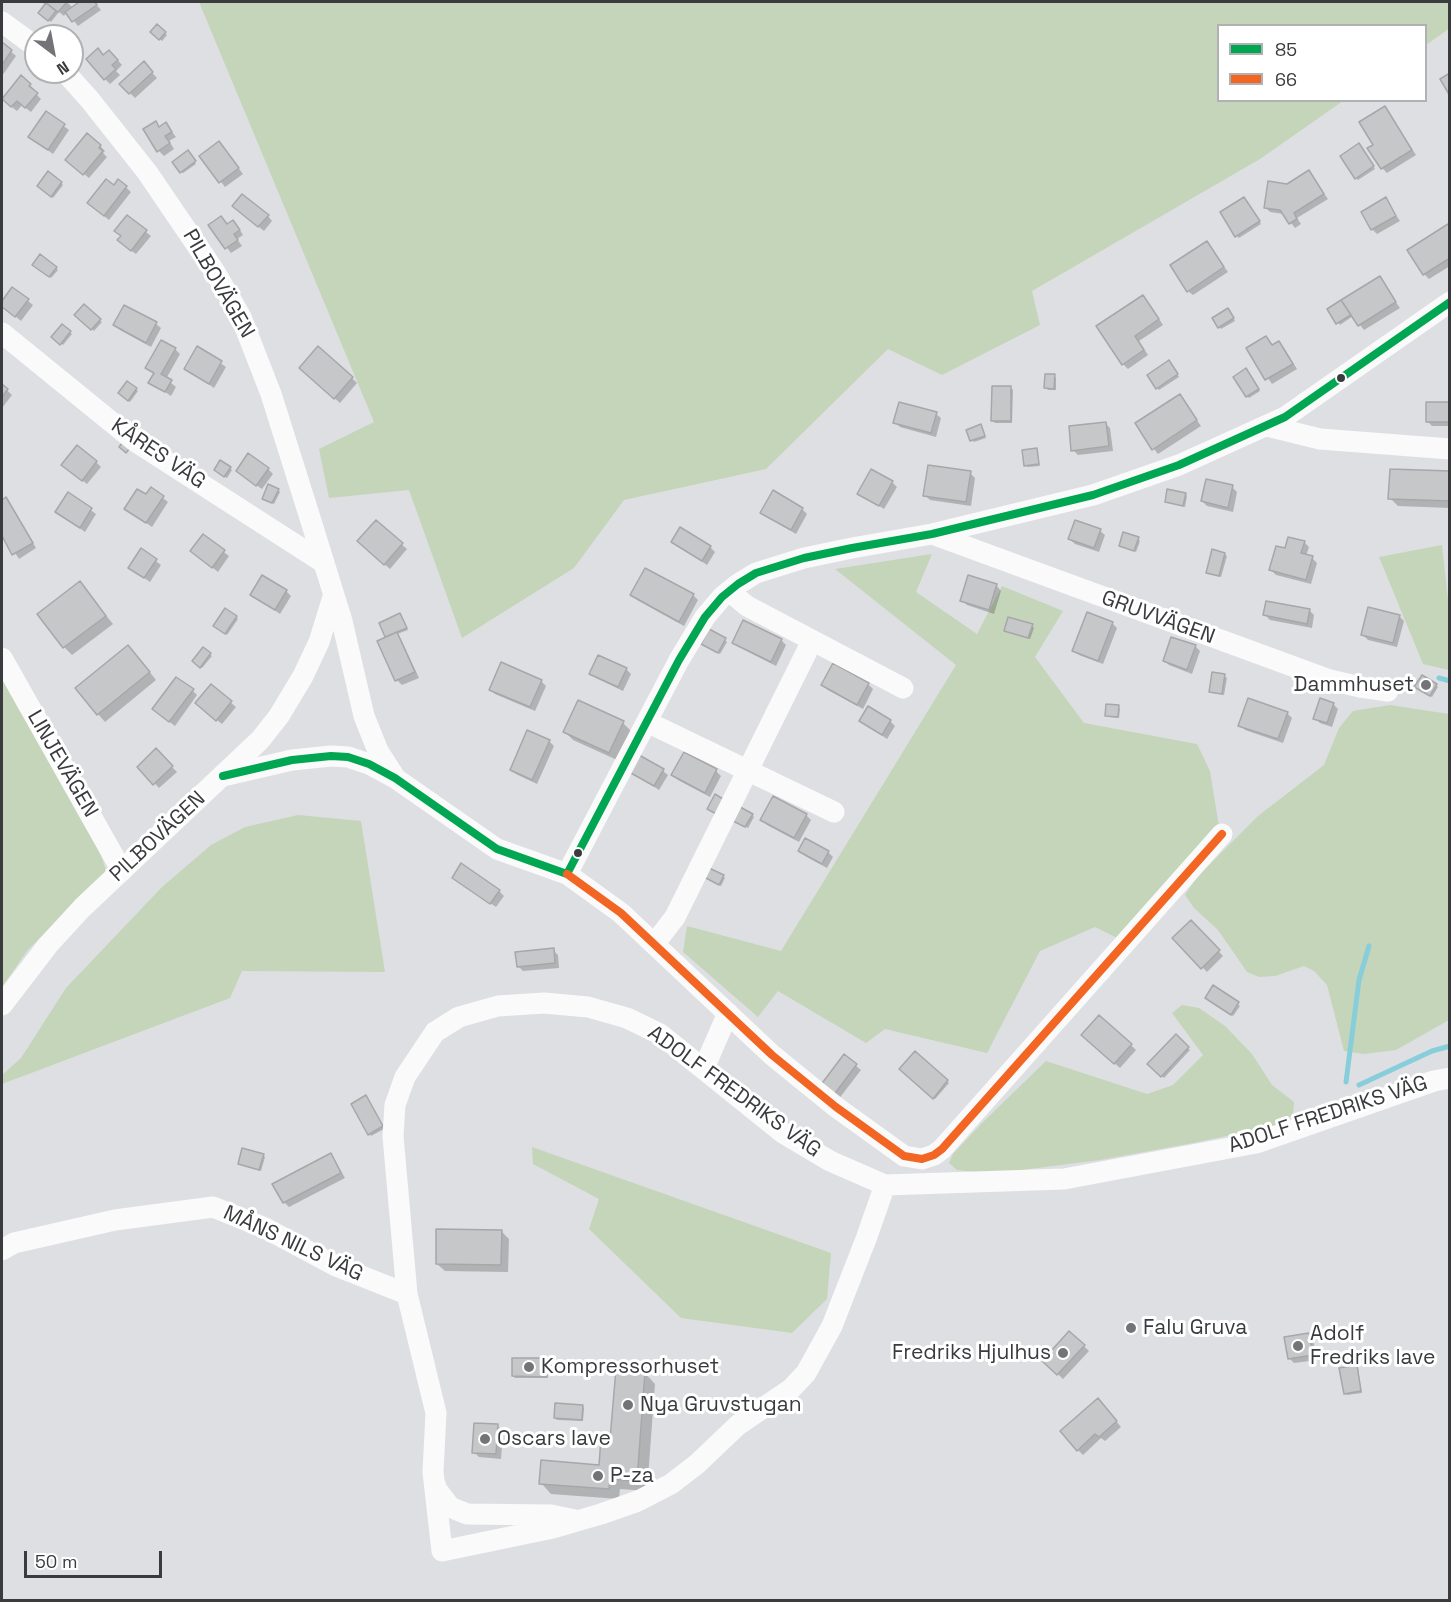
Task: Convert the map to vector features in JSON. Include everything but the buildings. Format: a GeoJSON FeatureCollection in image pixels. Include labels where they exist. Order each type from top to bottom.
{"type":"FeatureCollection","features":[{"type":"Feature","properties":{"kind":"street"},"geometry":{"type":"LineString","coordinates":[[2,22],[24,38]]}},
{"type":"Feature","properties":{"kind":"street","name":"PILBOVÄGEN"},"geometry":{"type":"LineString","coordinates":[[76,84],[147,172],[215,272],[241,317],[271,394],[342,621],[364,716],[378,751],[395,778]]}},
{"type":"Feature","properties":{"kind":"street"},"geometry":{"type":"LineString","coordinates":[[567,874],[693,637],[711,610],[738,584],[756,573],[776,566],[852,548],[932,534],[1093,495],[1179,465],[1268,426],[1313,399],[1449,302]]}},
{"type":"Feature","properties":{"kind":"street","name":"KÅRES VÄG"},"geometry":{"type":"LineString","coordinates":[[2,333],[136,442],[324,563]]}},
{"type":"Feature","properties":{"kind":"street"},"geometry":{"type":"LineString","coordinates":[[1268,426],[1320,439],[1449,448]]}},
{"type":"Feature","properties":{"kind":"street","name":"GRUVVÄGEN"},"geometry":{"type":"LineString","coordinates":[[932,534],[1330,680],[1388,691]]}},
{"type":"Feature","properties":{"kind":"street"},"geometry":{"type":"LineString","coordinates":[[729,591],[747,606],[903,688]]}},
{"type":"Feature","properties":{"kind":"street","name":"PILBOVÄGEN"},"geometry":{"type":"LineString","coordinates":[[2,1005],[48,945],[82,908],[260,740],[279,716],[303,676],[319,642],[333,597]]}},
{"type":"Feature","properties":{"kind":"street"},"geometry":{"type":"LineString","coordinates":[[655,943],[675,917],[812,641]]}},
{"type":"Feature","properties":{"kind":"street","name":"LINJEVÄGEN"},"geometry":{"type":"LineString","coordinates":[[2,658],[122,871]]}},
{"type":"Feature","properties":{"kind":"street"},"geometry":{"type":"LineString","coordinates":[[647,722],[834,812]]}},
{"type":"Feature","properties":{"kind":"street"},"geometry":{"type":"LineString","coordinates":[[223,776],[278,762],[331,756],[348,757],[369,764],[395,778],[497,849],[567,874],[621,913],[772,1055],[872,1134],[904,1156],[922,1159],[942,1149],[1222,834]]}},
{"type":"Feature","properties":{"kind":"street","name":"ADOLF FREDRIKS VÄG"},"geometry":{"type":"LineString","coordinates":[[579,1521],[442,1551],[433,1472],[436,1413],[407,1294],[393,1136],[395,1105],[405,1077],[435,1032],[459,1017],[498,1006],[544,1003],[588,1007],[627,1018],[660,1035],[783,1133],[830,1161],[885,1185],[1064,1179],[1256,1143],[1434,1081],[1449,1078]]}},
{"type":"Feature","properties":{"kind":"street"},"geometry":{"type":"LineString","coordinates":[[704,1068],[728,1013]]}},
{"type":"Feature","properties":{"kind":"street"},"geometry":{"type":"LineString","coordinates":[[433,1472],[436,1490],[450,1507],[467,1514],[550,1515],[579,1521],[638,1501],[671,1484],[698,1464],[738,1425],[790,1389],[806,1373],[832,1326],[885,1185]]}},
{"type":"Feature","properties":{"kind":"street","name":"MÅNS NILS VÄG"},"geometry":{"type":"LineString","coordinates":[[2,1250],[14,1243],[115,1220],[213,1208],[266,1228],[336,1266],[407,1294]]}},
{"type":"Feature","properties":{"kind":"green space"},"geometry":{"type":"Polygon","coordinates":[[[199,2],[1449,2],[1450,28],[1427,44],[1427,24],[1217,24],[1217,102],[1342,102],[1260,159],[1032,291],[1040,325],[942,375],[888,349],[766,469],[624,500],[574,568],[462,638],[409,490],[329,498],[319,449],[374,422],[199,2]]]}},
{"type":"Feature","properties":{"kind":"green space"},"geometry":{"type":"Polygon","coordinates":[[[1442,545],[1449,609],[1449,670],[1423,664],[1379,557],[1442,545]]]}},
{"type":"Feature","properties":{"kind":"green space"},"geometry":{"type":"Polygon","coordinates":[[[932,554],[916,592],[977,634],[1002,586],[1063,611],[1035,657],[1084,723],[1197,744],[1210,771],[1220,833],[1117,938],[1095,927],[1040,951],[987,1053],[885,1029],[866,1043],[778,991],[758,1017],[683,952],[687,926],[781,951],[956,665],[835,569],[932,554]]]}},
{"type":"Feature","properties":{"kind":"green space"},"geometry":{"type":"Polygon","coordinates":[[[2,674],[96,838],[106,871],[27,951],[2,987],[2,674]]]}},
{"type":"Feature","properties":{"kind":"green space"},"geometry":{"type":"Polygon","coordinates":[[[1390,705],[1449,714],[1449,1020],[1396,1050],[1364,1054],[1344,1051],[1327,985],[1314,971],[1304,966],[1275,976],[1259,977],[1247,972],[1218,930],[1194,908],[1185,895],[1197,877],[1258,816],[1324,765],[1339,728],[1353,711],[1390,705]]]}},
{"type":"Feature","properties":{"kind":"green space"},"geometry":{"type":"Polygon","coordinates":[[[298,815],[361,821],[385,972],[242,971],[230,998],[2,1084],[2,1075],[21,1058],[66,988],[162,887],[211,845],[245,827],[298,815]]]}},
{"type":"Feature","properties":{"kind":"green space"},"geometry":{"type":"Polygon","coordinates":[[[1182,1005],[1199,1008],[1225,1026],[1252,1054],[1272,1085],[1294,1102],[1293,1114],[1280,1125],[1100,1160],[1014,1171],[974,1172],[957,1170],[949,1163],[953,1154],[982,1123],[1046,1061],[1147,1094],[1173,1085],[1203,1055],[1172,1013],[1182,1005]]]}},
{"type":"Feature","properties":{"kind":"green space"},"geometry":{"type":"Polygon","coordinates":[[[532,1147],[831,1253],[827,1299],[792,1333],[681,1318],[589,1229],[599,1199],[533,1164],[532,1147]]]}},
{"type":"Feature","properties":{"kind":"waterway"},"geometry":{"type":"LineString","coordinates":[[1439,678],[1450,681]]}},
{"type":"Feature","properties":{"kind":"waterway"},"geometry":{"type":"LineString","coordinates":[[1346,1082],[1359,980],[1369,946]]}},
{"type":"Feature","properties":{"kind":"waterway"},"geometry":{"type":"LineString","coordinates":[[1359,1085],[1432,1051],[1450,1046]]}},
{"type":"Feature","properties":{"kind":"transit line","name":"85"},"geometry":{"type":"LineString","coordinates":[[223,776],[292,760],[331,756],[348,757],[369,764],[395,778],[497,849],[567,874],[679,660],[705,617],[722,597],[738,584],[756,573],[804,558],[932,534],[1093,495],[1179,465],[1285,417],[1450,302]]}},
{"type":"Feature","properties":{"kind":"transit line","name":"66"},"geometry":{"type":"LineString","coordinates":[[567,874],[621,913],[772,1055],[836,1107],[904,1156],[922,1159],[942,1149],[1222,834]]}},
{"type":"Feature","properties":{"kind":"place","name":"Dammhuset"},"geometry":{"type":"Point","coordinates":[1426,685]}},
{"type":"Feature","properties":{"kind":"place","name":"Falu Gruva"},"geometry":{"type":"Point","coordinates":[1131,1328]}},
{"type":"Feature","properties":{"kind":"place","name":"Adolf Fredriks lave"},"geometry":{"type":"Point","coordinates":[1298,1346]}},
{"type":"Feature","properties":{"kind":"place","name":"Fredriks Hjulhus"},"geometry":{"type":"Point","coordinates":[1063,1353]}},
{"type":"Feature","properties":{"kind":"place","name":"Kompressorhuset"},"geometry":{"type":"Point","coordinates":[529,1367]}},
{"type":"Feature","properties":{"kind":"place","name":"Nya Gruvstugan"},"geometry":{"type":"Point","coordinates":[628,1405]}},
{"type":"Feature","properties":{"kind":"place","name":"Oscars lave"},"geometry":{"type":"Point","coordinates":[485,1439]}},
{"type":"Feature","properties":{"kind":"place","name":"P-za"},"geometry":{"type":"Point","coordinates":[598,1476]}}]}
